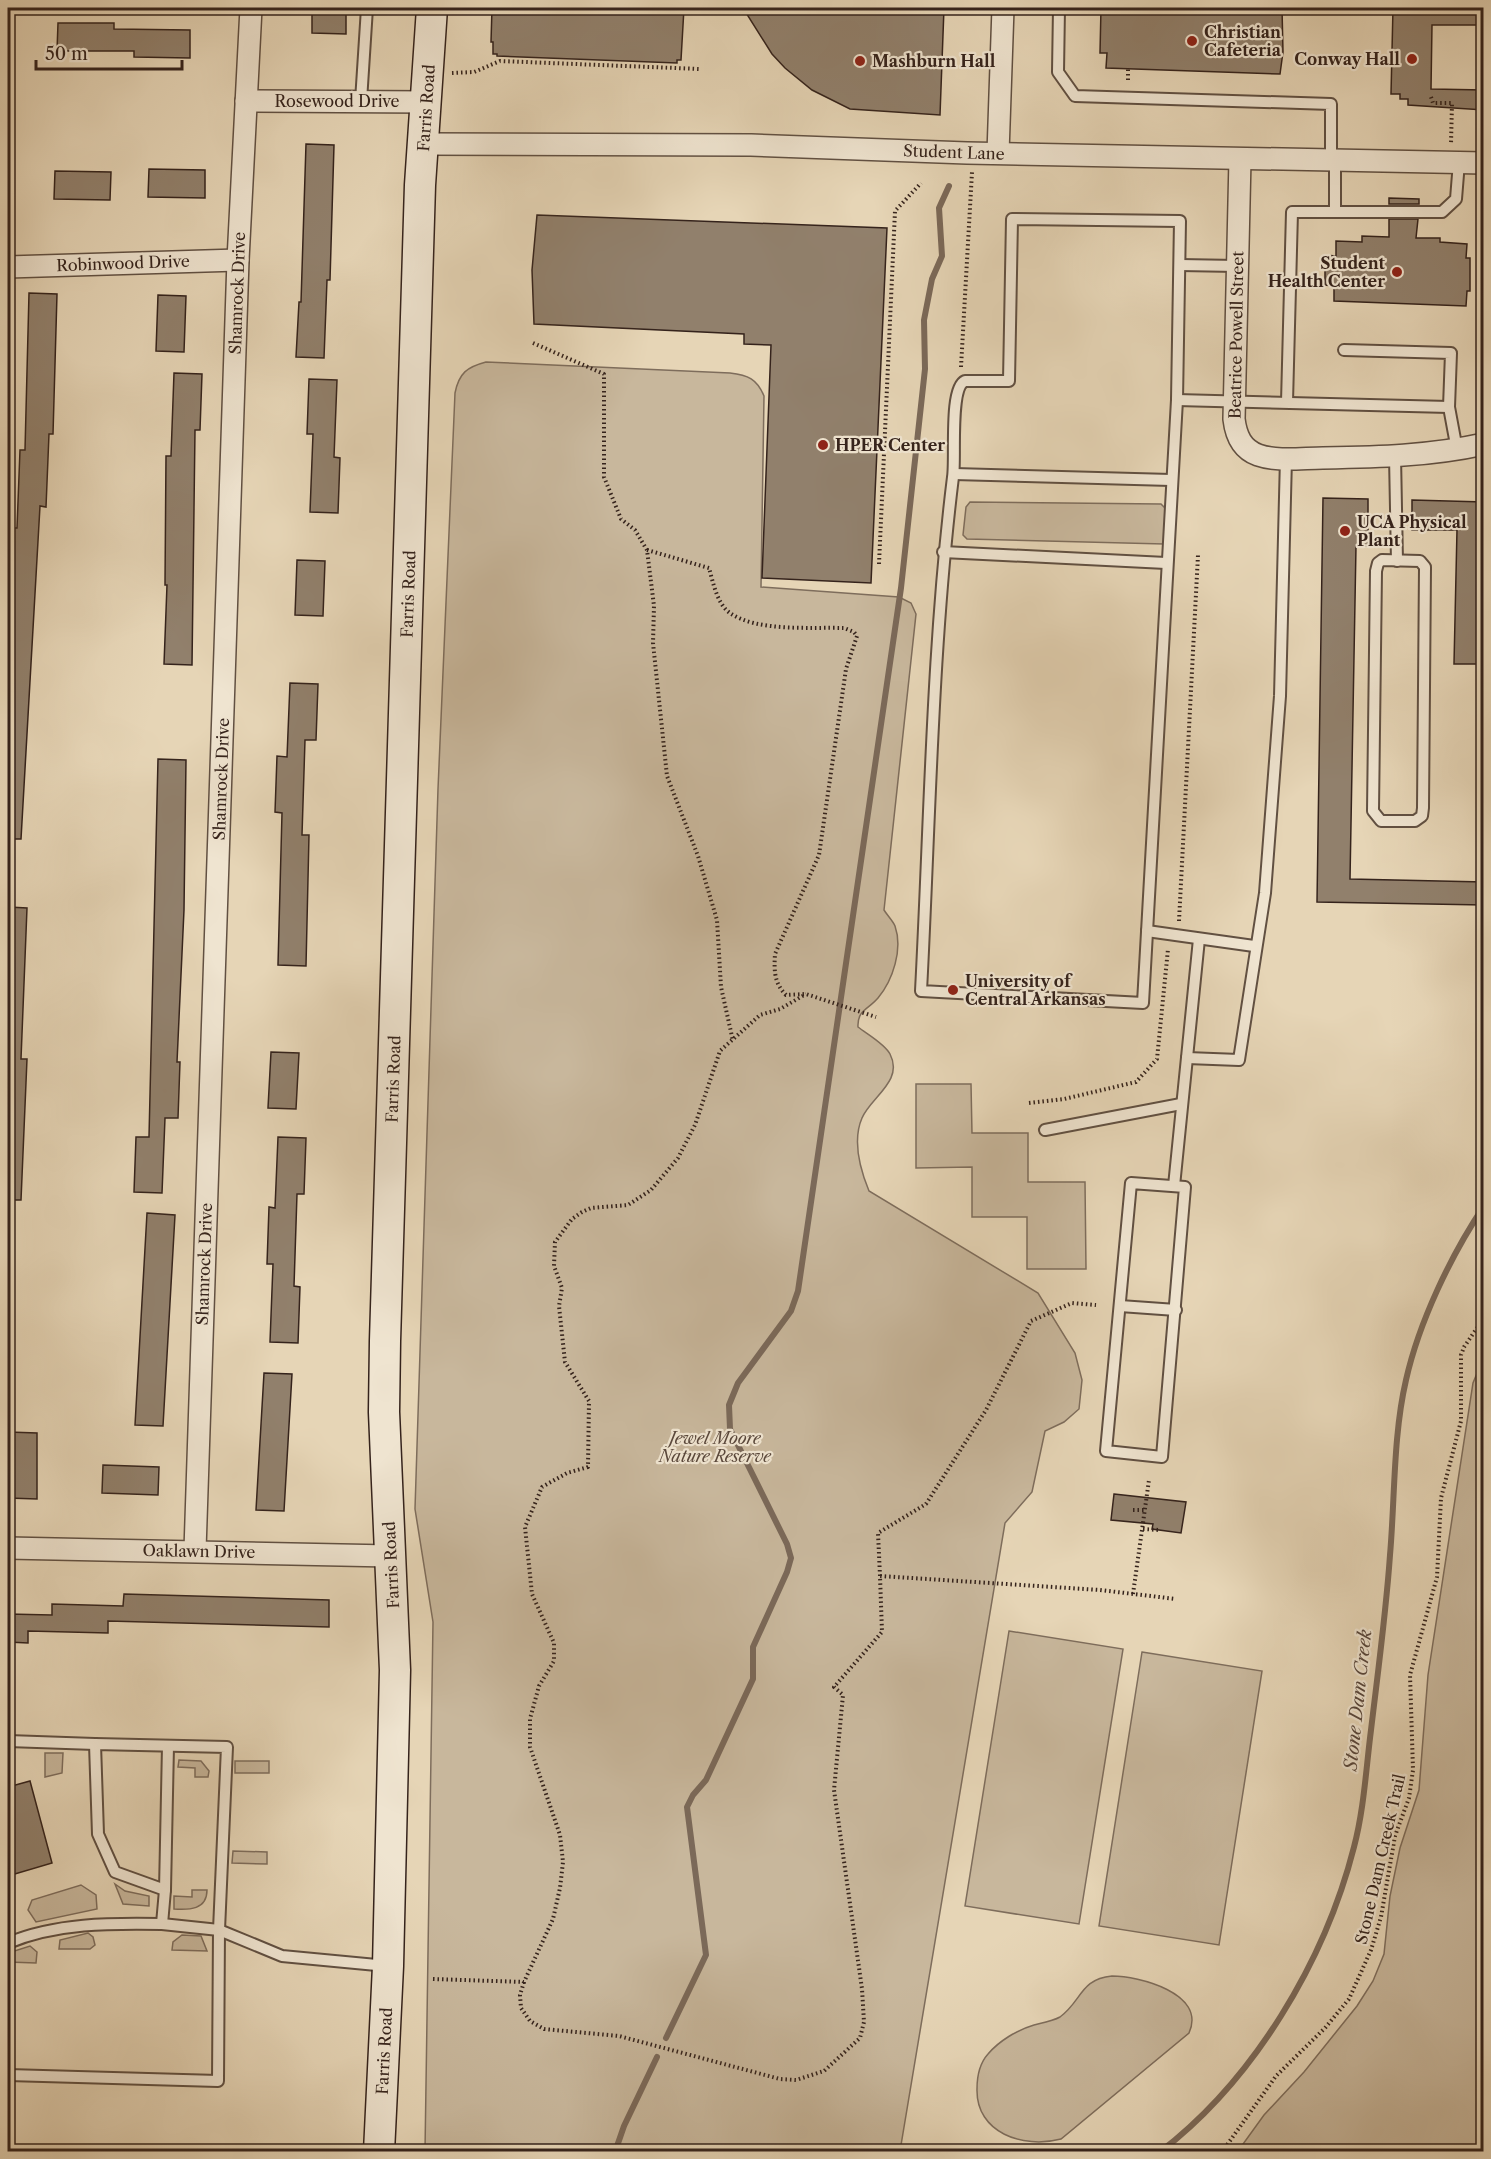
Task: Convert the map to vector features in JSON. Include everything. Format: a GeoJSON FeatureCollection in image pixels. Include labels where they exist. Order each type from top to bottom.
{"type":"FeatureCollection","features":[{"type":"Feature","properties":{"kind":"street","name":"Shamrock Drive"},"geometry":{"type":"LineString","coordinates":[[195,1550],[238,260],[251,8]]}},
{"type":"Feature","properties":{"kind":"street","name":"Farris Road"},"geometry":{"type":"LineString","coordinates":[[379,2151],[388,1966],[395,1670],[384,1412],[385,1341],[420,185],[428,102],[432,8]]}},
{"type":"Feature","properties":{"kind":"street"},"geometry":{"type":"LineString","coordinates":[[998,153],[1003,8]]}},
{"type":"Feature","properties":{"kind":"street","name":"Rosewood Drive"},"geometry":{"type":"LineString","coordinates":[[246,100],[428,102]]}},
{"type":"Feature","properties":{"kind":"street","name":"Student Lane"},"geometry":{"type":"LineString","coordinates":[[424,144],[752,145],[1333,161],[1455,156],[1484,163]]}},
{"type":"Feature","properties":{"kind":"street","name":"Beatrice Powell Street"},"geometry":{"type":"LineString","coordinates":[[1240,159],[1234,401],[1235,431],[1244,446],[1260,455],[1286,458],[1395,456],[1457,450],[1484,444]]}},
{"type":"Feature","properties":{"kind":"street","name":"Robinwood Drive"},"geometry":{"type":"LineString","coordinates":[[8,267],[238,260]]}},
{"type":"Feature","properties":{"kind":"street","name":"Oaklawn Drive"},"geometry":{"type":"LineString","coordinates":[[8,1548],[195,1550],[390,1556]]}},
{"type":"Feature","properties":{"kind":"lane"},"geometry":{"type":"LineString","coordinates":[[361,100],[367,8]]}},
{"type":"Feature","properties":{"kind":"lane"},"geometry":{"type":"LineString","coordinates":[[1059,8],[1058,72],[1075,96],[1331,104],[1335,211]]}},
{"type":"Feature","properties":{"kind":"lane"},"geometry":{"type":"LineString","coordinates":[[1287,402],[1292,212],[1442,212],[1451,207],[1456,199],[1455,156]]}},
{"type":"Feature","properties":{"kind":"lane"},"geometry":{"type":"LineString","coordinates":[[1012,219],[1180,221],[1177,400],[1166,563],[1143,1003],[921,991],[943,552],[954,474],[958,387],[965,381],[1009,381],[1012,219]]}},
{"type":"Feature","properties":{"kind":"lane"},"geometry":{"type":"LineString","coordinates":[[1180,265],[1237,266]]}},
{"type":"Feature","properties":{"kind":"lane"},"geometry":{"type":"LineString","coordinates":[[1344,350],[1450,353],[1449,407],[1457,450]]}},
{"type":"Feature","properties":{"kind":"lane"},"geometry":{"type":"LineString","coordinates":[[1177,400],[1449,407]]}},
{"type":"Feature","properties":{"kind":"lane"},"geometry":{"type":"LineString","coordinates":[[1395,456],[1397,561]]}},
{"type":"Feature","properties":{"kind":"lane"},"geometry":{"type":"LineString","coordinates":[[1186,1058],[1239,1060],[1254,946],[1264,893],[1280,696],[1286,458]]}},
{"type":"Feature","properties":{"kind":"lane"},"geometry":{"type":"LineString","coordinates":[[954,474],[1171,480]]}},
{"type":"Feature","properties":{"kind":"lane"},"geometry":{"type":"LineString","coordinates":[[943,552],[1166,563]]}},
{"type":"Feature","properties":{"kind":"lane"},"geometry":{"type":"LineString","coordinates":[[1380,561],[1397,561],[1420,561],[1424,564],[1425,570],[1423,808],[1422,816],[1414,821],[1381,820],[1374,815],[1372,806],[1376,568],[1380,561]]}},
{"type":"Feature","properties":{"kind":"lane"},"geometry":{"type":"LineString","coordinates":[[1147,931],[1254,946]]}},
{"type":"Feature","properties":{"kind":"lane"},"geometry":{"type":"LineString","coordinates":[[1174,1186],[1199,939]]}},
{"type":"Feature","properties":{"kind":"lane"},"geometry":{"type":"LineString","coordinates":[[1045,1130],[1181,1104]]}},
{"type":"Feature","properties":{"kind":"lane"},"geometry":{"type":"LineString","coordinates":[[1131,1183],[1174,1186],[1185,1187],[1162,1457],[1106,1451],[1131,1183]]}},
{"type":"Feature","properties":{"kind":"lane"},"geometry":{"type":"LineString","coordinates":[[1120,1306],[1176,1310]]}},
{"type":"Feature","properties":{"kind":"lane"},"geometry":{"type":"LineString","coordinates":[[8,1741],[227,1747],[219,1930],[218,2081],[8,2076]]}},
{"type":"Feature","properties":{"kind":"lane"},"geometry":{"type":"LineString","coordinates":[[95,1744],[98,1834],[115,1872],[165,1890]]}},
{"type":"Feature","properties":{"kind":"lane"},"geometry":{"type":"LineString","coordinates":[[162,1924],[165,1890],[168,1746]]}},
{"type":"Feature","properties":{"kind":"lane"},"geometry":{"type":"LineString","coordinates":[[8,1943],[46,1931],[105,1923],[162,1924],[219,1930],[282,1956],[388,1966]]}},
{"type":"Feature","properties":{"kind":"path"},"geometry":{"type":"LineString","coordinates":[[446,73],[474,72],[500,61],[700,69]]}},
{"type":"Feature","properties":{"kind":"path"},"geometry":{"type":"LineString","coordinates":[[1128,69],[1128,80]]}},
{"type":"Feature","properties":{"kind":"path"},"geometry":{"type":"LineString","coordinates":[[1431,97],[1433,103],[1452,104],[1455,156]]}},
{"type":"Feature","properties":{"kind":"path"},"geometry":{"type":"LineString","coordinates":[[961,367],[972,168]]}},
{"type":"Feature","properties":{"kind":"path"},"geometry":{"type":"LineString","coordinates":[[879,564],[895,211],[921,183]]}},
{"type":"Feature","properties":{"kind":"path"},"geometry":{"type":"LineString","coordinates":[[533,343],[604,374],[604,477],[621,519],[634,530],[647,550],[654,606],[653,643],[667,777],[701,865],[717,920],[721,987],[733,1041]]}},
{"type":"Feature","properties":{"kind":"path"},"geometry":{"type":"LineString","coordinates":[[647,550],[709,568],[716,592],[729,612],[754,624],[844,628],[854,632],[857,636],[846,669],[819,855],[776,954],[774,970],[781,990],[786,995],[806,994],[876,1017]]}},
{"type":"Feature","properties":{"kind":"path"},"geometry":{"type":"LineString","coordinates":[[1179,921],[1198,555]]}},
{"type":"Feature","properties":{"kind":"path"},"geometry":{"type":"LineString","coordinates":[[1029,1103],[1064,1099],[1136,1082],[1157,1059],[1168,948]]}},
{"type":"Feature","properties":{"kind":"path"},"geometry":{"type":"LineString","coordinates":[[806,994],[780,1008],[760,1015],[720,1051],[695,1125],[678,1158],[651,1190],[628,1205],[591,1208],[582,1212],[572,1218],[555,1242],[554,1266],[562,1288],[559,1306],[565,1362],[590,1401],[590,1442],[588,1467],[567,1473],[542,1487],[525,1527],[532,1594],[554,1643],[554,1661],[539,1686],[530,1719],[530,1747],[560,1835],[563,1862],[553,1919],[520,1995],[521,2008],[530,2020],[544,2029],[619,2036],[780,2079],[810,2077],[824,2071],[860,2038],[864,2022],[862,1989],[834,1790],[843,1695],[834,1687],[882,1632],[878,1533],[926,1504],[986,1410],[1031,1321],[1072,1303],[1096,1305]]}},
{"type":"Feature","properties":{"kind":"path","name":"Stone Dam Creek Trail"},"geometry":{"type":"LineString","coordinates":[[1222,2151],[1271,2082],[1325,2028],[1349,1998],[1371,1950],[1381,1917],[1395,1836],[1409,1798],[1413,1770],[1410,1675],[1437,1577],[1442,1497],[1461,1421],[1461,1355],[1484,1318]]}},
{"type":"Feature","properties":{"kind":"path"},"geometry":{"type":"LineString","coordinates":[[1134,1594],[1149,1480]]}},
{"type":"Feature","properties":{"kind":"path"},"geometry":{"type":"LineString","coordinates":[[1133,1509],[1145,1509]]}},
{"type":"Feature","properties":{"kind":"path"},"geometry":{"type":"LineString","coordinates":[[1143,1529],[1159,1530]]}},
{"type":"Feature","properties":{"kind":"path"},"geometry":{"type":"LineString","coordinates":[[880,1576],[1176,1599]]}},
{"type":"Feature","properties":{"kind":"path"},"geometry":{"type":"LineString","coordinates":[[433,1979],[524,1982]]}},
{"type":"Feature","properties":{"kind":"green space","name":"Jewel Moore Nature Reserve"},"geometry":{"type":"Polygon","coordinates":[[[486,362],[730,373],[751,379],[764,396],[761,587],[899,597],[911,603],[916,614],[884,910],[895,926],[897,954],[892,973],[883,991],[875,1002],[862,1013],[858,1021],[858,1027],[888,1050],[893,1072],[890,1081],[862,1118],[857,1145],[860,1164],[869,1191],[1038,1293],[1075,1353],[1082,1380],[1079,1409],[1064,1422],[1045,1431],[1032,1492],[1005,1523],[900,2151],[425,2151],[433,1622],[415,1509],[438,789],[455,393],[459,380],[465,372],[486,362]]]}},
{"type":"Feature","properties":{"kind":"green space"},"geometry":{"type":"Polygon","coordinates":[[[970,502],[1161,504],[1166,509],[1164,544],[967,539],[963,535],[966,507],[970,502]]]}},
{"type":"Feature","properties":{"kind":"green space"},"geometry":{"type":"Polygon","coordinates":[[[916,1084],[971,1084],[972,1133],[1028,1133],[1028,1182],[1085,1182],[1086,1269],[1027,1269],[1027,1217],[972,1217],[972,1167],[916,1168],[916,1084]]]}},
{"type":"Feature","properties":{"kind":"green space"},"geometry":{"type":"Polygon","coordinates":[[[1483,1368],[1484,1903],[1477,1919],[1484,1936],[1483,2151],[1238,2151],[1264,2115],[1304,2072],[1357,2006],[1373,1981],[1384,1954],[1390,1896],[1400,1848],[1419,1790],[1428,1675],[1473,1383],[1478,1371],[1483,1368]]]}},
{"type":"Feature","properties":{"kind":"green space"},"geometry":{"type":"Polygon","coordinates":[[[1009,1631],[1123,1649],[1079,1924],[965,1906],[1009,1631]]]}},
{"type":"Feature","properties":{"kind":"green space"},"geometry":{"type":"Polygon","coordinates":[[[1142,1652],[1262,1671],[1219,1945],[1099,1926],[1142,1652]]]}},
{"type":"Feature","properties":{"kind":"green space"},"geometry":{"type":"Polygon","coordinates":[[[45,1753],[63,1753],[62,1773],[45,1777],[45,1753]]]}},
{"type":"Feature","properties":{"kind":"green space"},"geometry":{"type":"Polygon","coordinates":[[[179,1760],[201,1761],[209,1771],[208,1777],[195,1777],[195,1768],[178,1767],[179,1760]]]}},
{"type":"Feature","properties":{"kind":"green space"},"geometry":{"type":"Polygon","coordinates":[[[235,1761],[269,1761],[269,1773],[235,1773],[235,1761]]]}},
{"type":"Feature","properties":{"kind":"green space"},"geometry":{"type":"Polygon","coordinates":[[[233,1851],[267,1852],[267,1864],[232,1863],[233,1851]]]}},
{"type":"Feature","properties":{"kind":"green space"},"geometry":{"type":"Polygon","coordinates":[[[115,1884],[125,1891],[149,1896],[149,1906],[123,1904],[115,1884]]]}},
{"type":"Feature","properties":{"kind":"green space"},"geometry":{"type":"Polygon","coordinates":[[[81,1885],[96,1895],[97,1909],[36,1922],[28,1910],[32,1900],[81,1885]]]}},
{"type":"Feature","properties":{"kind":"green space"},"geometry":{"type":"Polygon","coordinates":[[[192,1890],[207,1890],[204,1902],[191,1909],[174,1909],[174,1896],[192,1897],[192,1890]]]}},
{"type":"Feature","properties":{"kind":"green space"},"geometry":{"type":"Polygon","coordinates":[[[88,1933],[93,1937],[95,1945],[90,1949],[59,1949],[60,1940],[88,1933]]]}},
{"type":"Feature","properties":{"kind":"green space"},"geometry":{"type":"Polygon","coordinates":[[[182,1935],[201,1936],[207,1951],[172,1950],[173,1942],[182,1935]]]}},
{"type":"Feature","properties":{"kind":"green space"},"geometry":{"type":"Polygon","coordinates":[[[30,1946],[37,1952],[36,1963],[8,1962],[8,1953],[30,1946]]]}},
{"type":"Feature","properties":{"kind":"green space"},"geometry":{"type":"Polygon","coordinates":[[[1112,1976],[1153,1983],[1179,1997],[1188,2007],[1192,2019],[1189,2033],[1061,2139],[1032,2142],[1004,2134],[993,2127],[984,2117],[977,2089],[981,2066],[992,2049],[1015,2033],[1060,2017],[1093,1981],[1112,1976]]]}},
{"type":"Feature","properties":{"kind":"building"},"geometry":{"type":"Polygon","coordinates":[[[312,8],[346,8],[346,34],[312,33],[312,8]]]}},
{"type":"Feature","properties":{"kind":"building"},"geometry":{"type":"Polygon","coordinates":[[[492,8],[631,10],[631,8],[684,8],[681,60],[677,60],[677,63],[497,56],[493,54],[493,42],[491,42],[492,8]]]}},
{"type":"Feature","properties":{"kind":"building","name":"Mashburn Hall"},"geometry":{"type":"Polygon","coordinates":[[[743,8],[944,8],[940,115],[850,109],[812,90],[772,54],[743,8]]]}},
{"type":"Feature","properties":{"kind":"building","name":"Christian Cafeteria"},"geometry":{"type":"Polygon","coordinates":[[[1101,8],[1282,8],[1283,52],[1280,74],[1106,68],[1107,53],[1100,53],[1101,8]]]}},
{"type":"Feature","properties":{"kind":"building","name":"Conway Hall"},"geometry":{"type":"Polygon","coordinates":[[[1393,8],[1484,8],[1484,25],[1432,25],[1431,89],[1484,90],[1484,110],[1408,105],[1408,99],[1400,99],[1400,94],[1391,94],[1393,8]]]}},
{"type":"Feature","properties":{"kind":"building"},"geometry":{"type":"Polygon","coordinates":[[[58,23],[114,23],[114,29],[190,30],[190,58],[134,57],[134,51],[57,51],[58,23]]]}},
{"type":"Feature","properties":{"kind":"building"},"geometry":{"type":"Polygon","coordinates":[[[306,144],[334,145],[330,280],[327,280],[324,358],[296,357],[299,302],[301,302],[306,144]]]}},
{"type":"Feature","properties":{"kind":"building"},"geometry":{"type":"Polygon","coordinates":[[[149,169],[205,170],[205,198],[148,197],[149,169]]]}},
{"type":"Feature","properties":{"kind":"building"},"geometry":{"type":"Polygon","coordinates":[[[55,171],[111,172],[110,200],[54,199],[55,171]]]}},
{"type":"Feature","properties":{"kind":"building"},"geometry":{"type":"Polygon","coordinates":[[[1389,198],[1419,199],[1419,204],[1389,204],[1389,198]]]}},
{"type":"Feature","properties":{"kind":"building","name":"HPER Center"},"geometry":{"type":"Polygon","coordinates":[[[537,215],[887,228],[871,583],[762,578],[771,345],[744,344],[744,334],[534,324],[532,270],[537,215]]]}},
{"type":"Feature","properties":{"kind":"building","name":"Student Health Center"},"geometry":{"type":"Polygon","coordinates":[[[1389,219],[1418,219],[1416,238],[1440,238],[1440,242],[1467,244],[1466,258],[1470,258],[1470,291],[1467,291],[1466,306],[1334,301],[1334,286],[1325,285],[1325,255],[1336,256],[1336,241],[1362,242],[1362,236],[1389,237],[1389,219]]]}},
{"type":"Feature","properties":{"kind":"building"},"geometry":{"type":"Polygon","coordinates":[[[29,293],[57,294],[53,434],[49,434],[46,507],[40,506],[21,839],[8,839],[8,605],[11,528],[17,528],[20,450],[25,450],[29,293]]]}},
{"type":"Feature","properties":{"kind":"building"},"geometry":{"type":"Polygon","coordinates":[[[158,295],[186,296],[184,352],[156,351],[158,295]]]}},
{"type":"Feature","properties":{"kind":"building"},"geometry":{"type":"Polygon","coordinates":[[[174,373],[202,374],[200,430],[195,430],[192,665],[164,664],[167,585],[165,585],[166,456],[171,456],[174,373]]]}},
{"type":"Feature","properties":{"kind":"building"},"geometry":{"type":"Polygon","coordinates":[[[309,379],[337,380],[334,457],[340,458],[338,513],[310,512],[313,434],[307,434],[309,379]]]}},
{"type":"Feature","properties":{"kind":"building"},"geometry":{"type":"Polygon","coordinates":[[[1323,498],[1368,499],[1368,546],[1356,546],[1350,879],[1484,882],[1484,905],[1317,902],[1323,498]]]}},
{"type":"Feature","properties":{"kind":"building"},"geometry":{"type":"Polygon","coordinates":[[[1412,500],[1484,502],[1484,664],[1454,664],[1457,530],[1412,530],[1412,500]]]}},
{"type":"Feature","properties":{"kind":"building"},"geometry":{"type":"Polygon","coordinates":[[[297,560],[325,561],[323,616],[295,615],[297,560]]]}},
{"type":"Feature","properties":{"kind":"building"},"geometry":{"type":"Polygon","coordinates":[[[290,683],[318,684],[316,740],[305,740],[302,835],[309,835],[306,966],[278,965],[282,813],[275,812],[277,756],[287,757],[290,683]]]}},
{"type":"Feature","properties":{"kind":"building"},"geometry":{"type":"Polygon","coordinates":[[[158,759],[186,760],[184,910],[177,1062],[180,1062],[178,1118],[165,1118],[162,1193],[134,1192],[136,1137],[149,1137],[158,759]]]}},
{"type":"Feature","properties":{"kind":"building"},"geometry":{"type":"Polygon","coordinates":[[[8,907],[27,908],[21,1059],[27,1059],[21,1200],[8,1200],[8,907]]]}},
{"type":"Feature","properties":{"kind":"building"},"geometry":{"type":"Polygon","coordinates":[[[271,1052],[299,1053],[296,1109],[268,1108],[271,1052]]]}},
{"type":"Feature","properties":{"kind":"building"},"geometry":{"type":"Polygon","coordinates":[[[278,1137],[306,1138],[304,1194],[297,1194],[294,1286],[300,1287],[298,1343],[270,1342],[273,1264],[267,1264],[269,1207],[275,1208],[278,1137]]]}},
{"type":"Feature","properties":{"kind":"building"},"geometry":{"type":"Polygon","coordinates":[[[147,1213],[175,1215],[163,1426],[135,1425],[147,1213]]]}},
{"type":"Feature","properties":{"kind":"building"},"geometry":{"type":"Polygon","coordinates":[[[264,1373],[292,1374],[284,1511],[256,1510],[264,1373]]]}},
{"type":"Feature","properties":{"kind":"building"},"geometry":{"type":"Polygon","coordinates":[[[8,1432],[37,1433],[37,1499],[8,1498],[8,1432]]]}},
{"type":"Feature","properties":{"kind":"building"},"geometry":{"type":"Polygon","coordinates":[[[103,1465],[159,1467],[158,1495],[102,1493],[103,1465]]]}},
{"type":"Feature","properties":{"kind":"building"},"geometry":{"type":"Polygon","coordinates":[[[1114,1494],[1186,1502],[1181,1533],[1152,1529],[1153,1524],[1111,1520],[1114,1494]]]}},
{"type":"Feature","properties":{"kind":"building"},"geometry":{"type":"Polygon","coordinates":[[[124,1594],[329,1600],[329,1627],[108,1621],[108,1633],[28,1631],[28,1643],[8,1642],[8,1614],[52,1615],[52,1604],[123,1606],[124,1594]]]}},
{"type":"Feature","properties":{"kind":"building"},"geometry":{"type":"Polygon","coordinates":[[[30,1781],[52,1863],[8,1876],[8,1787],[30,1781]]]}},
{"type":"Feature","properties":{"kind":"waterway"},"geometry":{"type":"LineString","coordinates":[[666,2038],[706,1955],[687,1807],[693,1795],[706,1780],[753,1679],[753,1647],[787,1572],[791,1558],[787,1544],[730,1429],[729,1405],[738,1383],[791,1311],[798,1291],[901,588],[925,369],[924,320],[932,279],[942,256],[939,208],[949,186]]}},
{"type":"Feature","properties":{"kind":"waterway","name":"Stone Dam Creek"},"geometry":{"type":"LineString","coordinates":[[1160,2152],[1194,2123],[1226,2090],[1255,2054],[1305,1975],[1325,1933],[1341,1890],[1354,1847],[1364,1789],[1386,1599],[1399,1423],[1406,1380],[1419,1335],[1448,1267],[1484,1206]]}},
{"type":"Feature","properties":{"kind":"waterway"},"geometry":{"type":"LineString","coordinates":[[615,2152],[624,2126],[657,2057]]}},
{"type":"Feature","properties":{"kind":"place","name":"Christian Cafeteria"},"geometry":{"type":"Point","coordinates":[1192,41]}},
{"type":"Feature","properties":{"kind":"place","name":"Conway Hall"},"geometry":{"type":"Point","coordinates":[1412,59]}},
{"type":"Feature","properties":{"kind":"place","name":"Mashburn Hall"},"geometry":{"type":"Point","coordinates":[860,61]}},
{"type":"Feature","properties":{"kind":"place","name":"Student Health Center"},"geometry":{"type":"Point","coordinates":[1397,272]}},
{"type":"Feature","properties":{"kind":"place","name":"HPER Center"},"geometry":{"type":"Point","coordinates":[823,445]}},
{"type":"Feature","properties":{"kind":"place","name":"UCA Physical Plant"},"geometry":{"type":"Point","coordinates":[1345,531]}},
{"type":"Feature","properties":{"kind":"place","name":"University of Central Arkansas"},"geometry":{"type":"Point","coordinates":[953,990]}}]}
